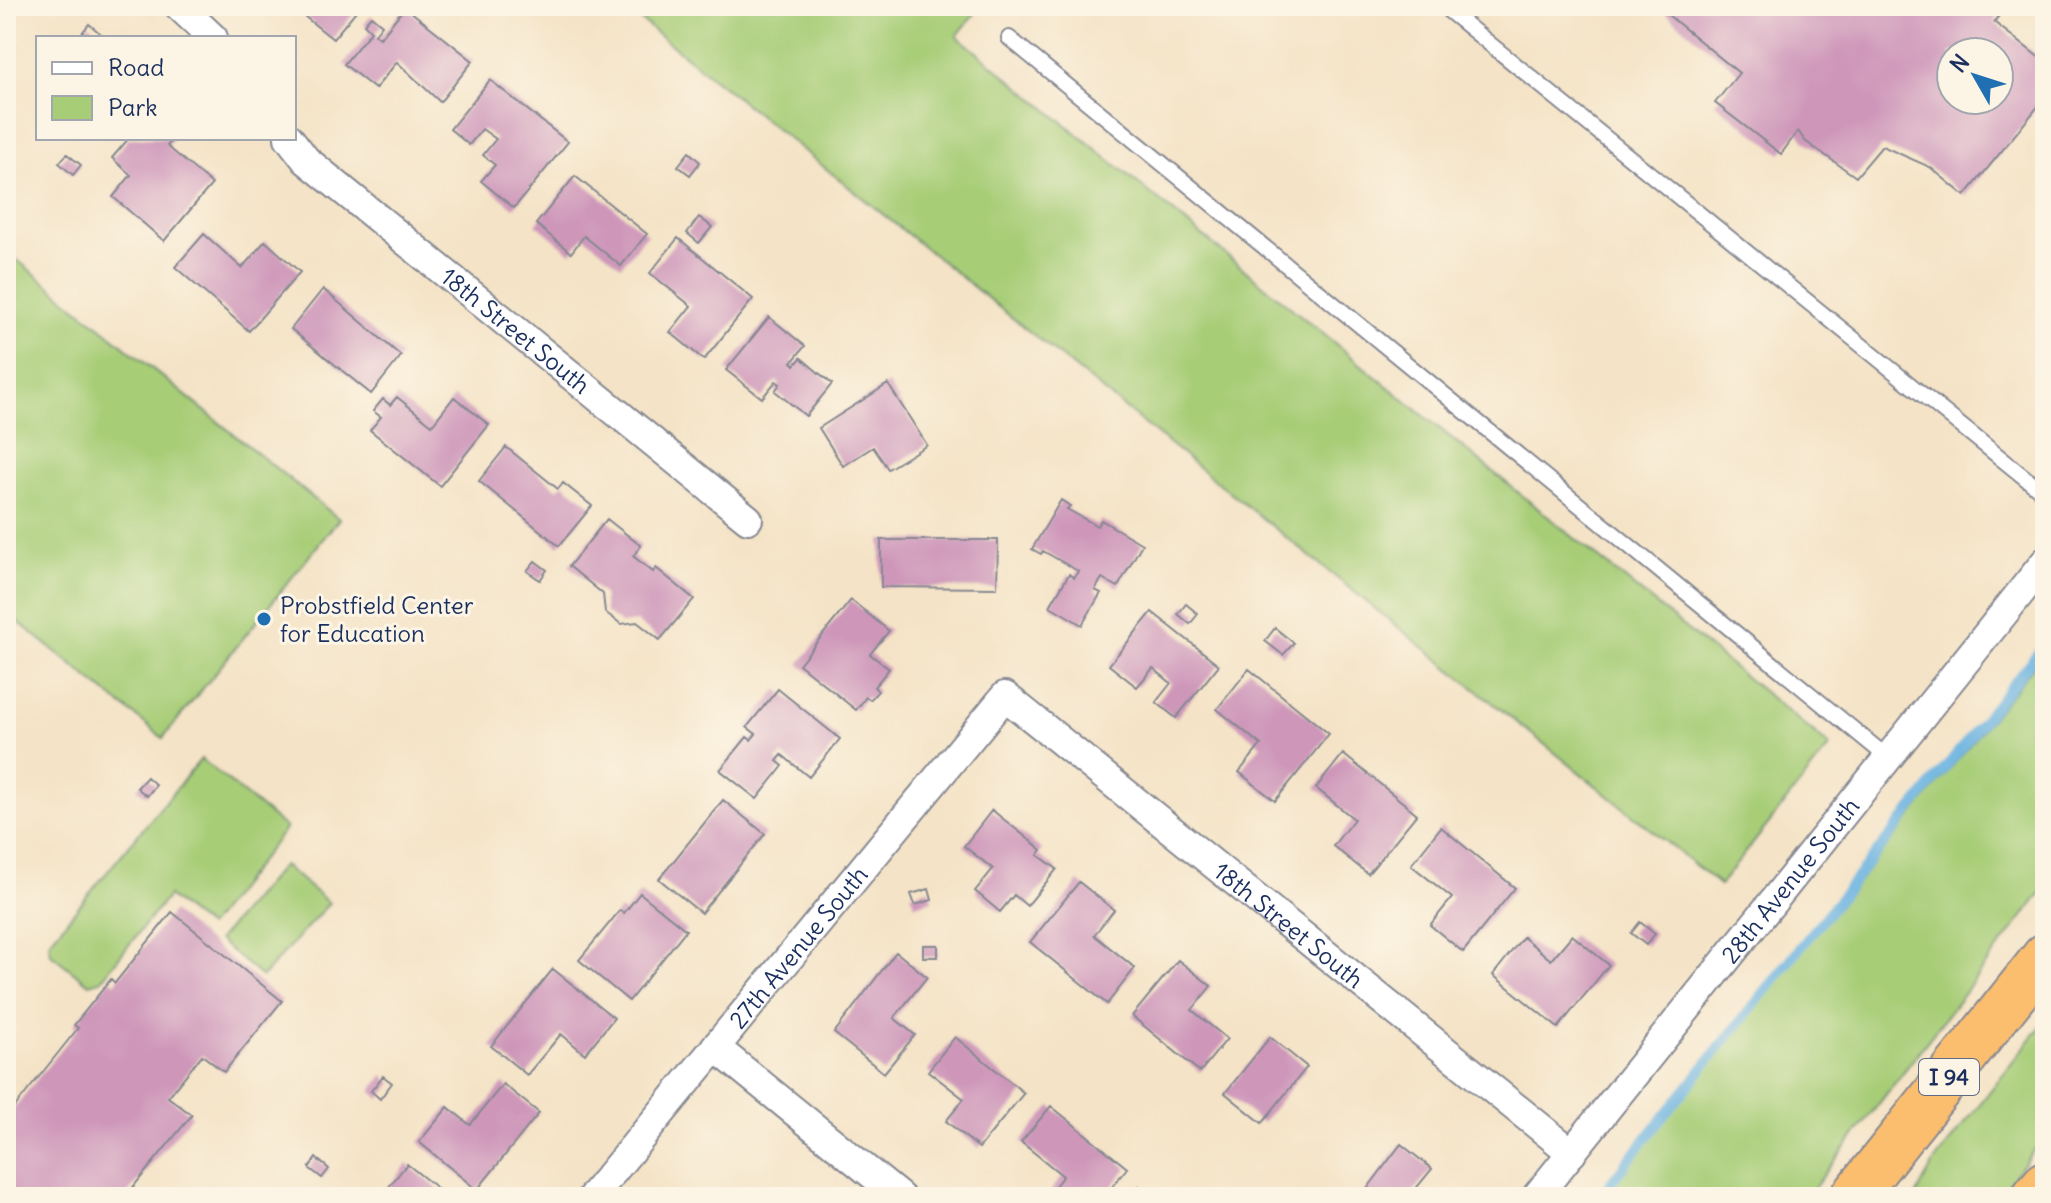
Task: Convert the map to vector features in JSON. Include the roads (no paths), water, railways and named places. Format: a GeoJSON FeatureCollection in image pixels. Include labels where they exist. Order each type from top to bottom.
{"type":"FeatureCollection","features":[{"type":"Feature","properties":{"kind":"highway","name":"I 94"},"geometry":{"type":"LineString","coordinates":[[1853,1197],[2045,956]]}},
{"type":"Feature","properties":{"kind":"highway"},"geometry":{"type":"LineString","coordinates":[[2034,1197],[2045,1184]]}},
{"type":"Feature","properties":{"kind":"street"},"geometry":{"type":"LineString","coordinates":[[179,6],[211,36]]}},
{"type":"Feature","properties":{"kind":"street","name":"18th Street South"},"geometry":{"type":"LineString","coordinates":[[291,140],[306,160],[748,519]]}},
{"type":"Feature","properties":{"kind":"street","name":"28th Avenue South"},"geometry":{"type":"LineString","coordinates":[[1536,1197],[2045,562]]}},
{"type":"Feature","properties":{"kind":"street","name":"18th Street South"},"geometry":{"type":"LineString","coordinates":[[1005,696],[1572,1153]]}},
{"type":"Feature","properties":{"kind":"street","name":"27th Avenue South"},"geometry":{"type":"LineString","coordinates":[[592,1197],[1005,696]]}},
{"type":"Feature","properties":{"kind":"street"},"geometry":{"type":"LineString","coordinates":[[715,1047],[900,1197]]}},
{"type":"Feature","properties":{"kind":"lane"},"geometry":{"type":"LineString","coordinates":[[1443,6],[2045,494]]}},
{"type":"Feature","properties":{"kind":"lane"},"geometry":{"type":"LineString","coordinates":[[1009,38],[1887,757]]}},
{"type":"Feature","properties":{"kind":"waterway"},"geometry":{"type":"LineString","coordinates":[[1599,1197],[2045,644]]}},
{"type":"Feature","properties":{"kind":"place","name":"Probstfield Center for Education"},"geometry":{"type":"Point","coordinates":[264,619]}}]}
